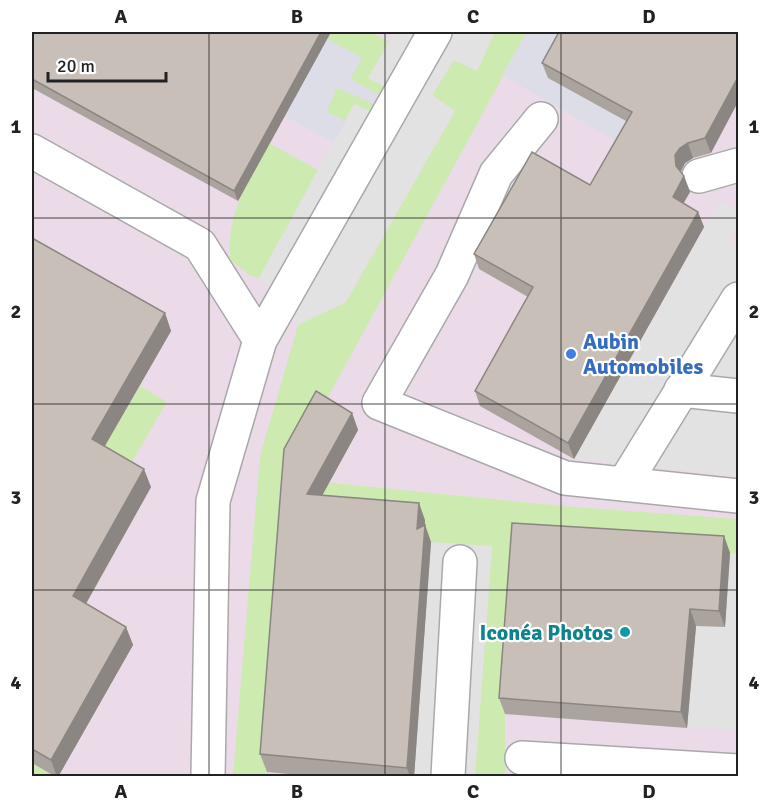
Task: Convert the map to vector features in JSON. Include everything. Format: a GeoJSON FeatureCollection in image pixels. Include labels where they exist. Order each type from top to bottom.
{"type":"FeatureCollection","features":[{"type":"Feature","properties":{"kind":"lane"},"geometry":{"type":"LineString","coordinates":[[208,777],[213,501],[260,340],[435,32]]}},
{"type":"Feature","properties":{"kind":"lane"},"geometry":{"type":"LineString","coordinates":[[541,119],[496,174],[452,275],[379,402],[565,478],[738,496]]}},
{"type":"Feature","properties":{"kind":"lane"},"geometry":{"type":"LineString","coordinates":[[32,150],[200,245],[260,340]]}},
{"type":"Feature","properties":{"kind":"lane"},"geometry":{"type":"LineString","coordinates":[[699,176],[738,165]]}},
{"type":"Feature","properties":{"kind":"lane"},"geometry":{"type":"LineString","coordinates":[[624,484],[738,299]]}},
{"type":"Feature","properties":{"kind":"lane"},"geometry":{"type":"LineString","coordinates":[[681,390],[738,396]]}},
{"type":"Feature","properties":{"kind":"lane"},"geometry":{"type":"LineString","coordinates":[[448,777],[460,562]]}},
{"type":"Feature","properties":{"kind":"lane"},"geometry":{"type":"LineString","coordinates":[[522,758],[738,771]]}},
{"type":"Feature","properties":{"kind":"shaded area"},"geometry":{"type":"Polygon","coordinates":[[[32,32],[738,32],[738,776],[32,776],[32,32]]]}},
{"type":"Feature","properties":{"kind":"shaded area"},"geometry":{"type":"Polygon","coordinates":[[[394,32],[495,32],[477,71],[454,60],[432,95],[455,111],[345,302],[298,325],[259,278],[354,104],[380,116],[392,91],[368,78],[394,32]]]}},
{"type":"Feature","properties":{"kind":"shaded area"},"geometry":{"type":"Polygon","coordinates":[[[527,32],[573,32],[548,78],[705,164],[694,186],[502,75],[527,32]]]}},
{"type":"Feature","properties":{"kind":"shaded area"},"geometry":{"type":"Polygon","coordinates":[[[327,39],[362,58],[350,79],[387,99],[383,108],[337,88],[326,112],[346,121],[333,142],[284,116],[327,39]]]}},
{"type":"Feature","properties":{"kind":"shaded area"},"geometry":{"type":"Polygon","coordinates":[[[720,201],[738,212],[738,226],[729,241],[738,247],[738,476],[574,459],[720,201]]]}},
{"type":"Feature","properties":{"kind":"shaded area"},"geometry":{"type":"Polygon","coordinates":[[[431,542],[492,546],[475,776],[414,776],[431,542]]]}},
{"type":"Feature","properties":{"kind":"shaded area"},"geometry":{"type":"Polygon","coordinates":[[[730,553],[738,553],[738,729],[687,728],[696,626],[730,553]]]}},
{"type":"Feature","properties":{"kind":"green space"},"geometry":{"type":"Polygon","coordinates":[[[331,32],[371,32],[389,42],[392,91],[387,99],[350,79],[362,58],[327,39],[331,32]]]}},
{"type":"Feature","properties":{"kind":"green space"},"geometry":{"type":"Polygon","coordinates":[[[495,32],[527,32],[284,478],[562,506],[738,519],[738,553],[730,553],[505,714],[505,776],[475,776],[492,546],[423,546],[425,520],[266,776],[233,776],[260,456],[298,325],[346,302],[455,111],[432,95],[454,60],[477,71],[495,32]]]}},
{"type":"Feature","properties":{"kind":"green space"},"geometry":{"type":"Polygon","coordinates":[[[337,87],[383,108],[380,116],[354,105],[346,121],[326,112],[337,87]]]}},
{"type":"Feature","properties":{"kind":"green space"},"geometry":{"type":"Polygon","coordinates":[[[269,143],[318,170],[259,278],[249,275],[230,259],[230,242],[240,198],[269,143]]]}},
{"type":"Feature","properties":{"kind":"green space"},"geometry":{"type":"Polygon","coordinates":[[[140,386],[167,402],[126,472],[99,456],[140,386]]]}},
{"type":"Feature","properties":{"kind":"green space"},"geometry":{"type":"Polygon","coordinates":[[[32,763],[56,776],[32,776],[32,763]]]}},
{"type":"Feature","properties":{"kind":"building"},"geometry":{"type":"Polygon","coordinates":[[[32,32],[321,32],[234,191],[32,79],[32,32]]]}},
{"type":"Feature","properties":{"kind":"building"},"geometry":{"type":"Polygon","coordinates":[[[559,32],[738,32],[738,77],[705,138],[688,143],[675,155],[676,166],[684,176],[673,197],[698,212],[568,443],[475,391],[533,287],[474,254],[532,152],[590,185],[632,112],[542,63],[559,32]]]}},
{"type":"Feature","properties":{"kind":"building"},"geometry":{"type":"Polygon","coordinates":[[[32,238],[165,313],[92,439],[144,469],[73,596],[126,627],[51,760],[32,749],[32,238]]]}},
{"type":"Feature","properties":{"kind":"building"},"geometry":{"type":"Polygon","coordinates":[[[316,391],[352,413],[307,494],[419,503],[417,529],[425,525],[407,768],[260,754],[284,449],[316,391]]]}},
{"type":"Feature","properties":{"kind":"building","name":"Iconéa Photos"},"geometry":{"type":"Polygon","coordinates":[[[512,523],[724,536],[719,611],[690,609],[681,712],[499,698],[512,523]]]}},
{"type":"Feature","properties":{"kind":"place","name":"Aubin Automobiles"},"geometry":{"type":"Point","coordinates":[571,354]}},
{"type":"Feature","properties":{"kind":"place","name":"Iconéa Photos"},"geometry":{"type":"Point","coordinates":[625,632]}}]}
